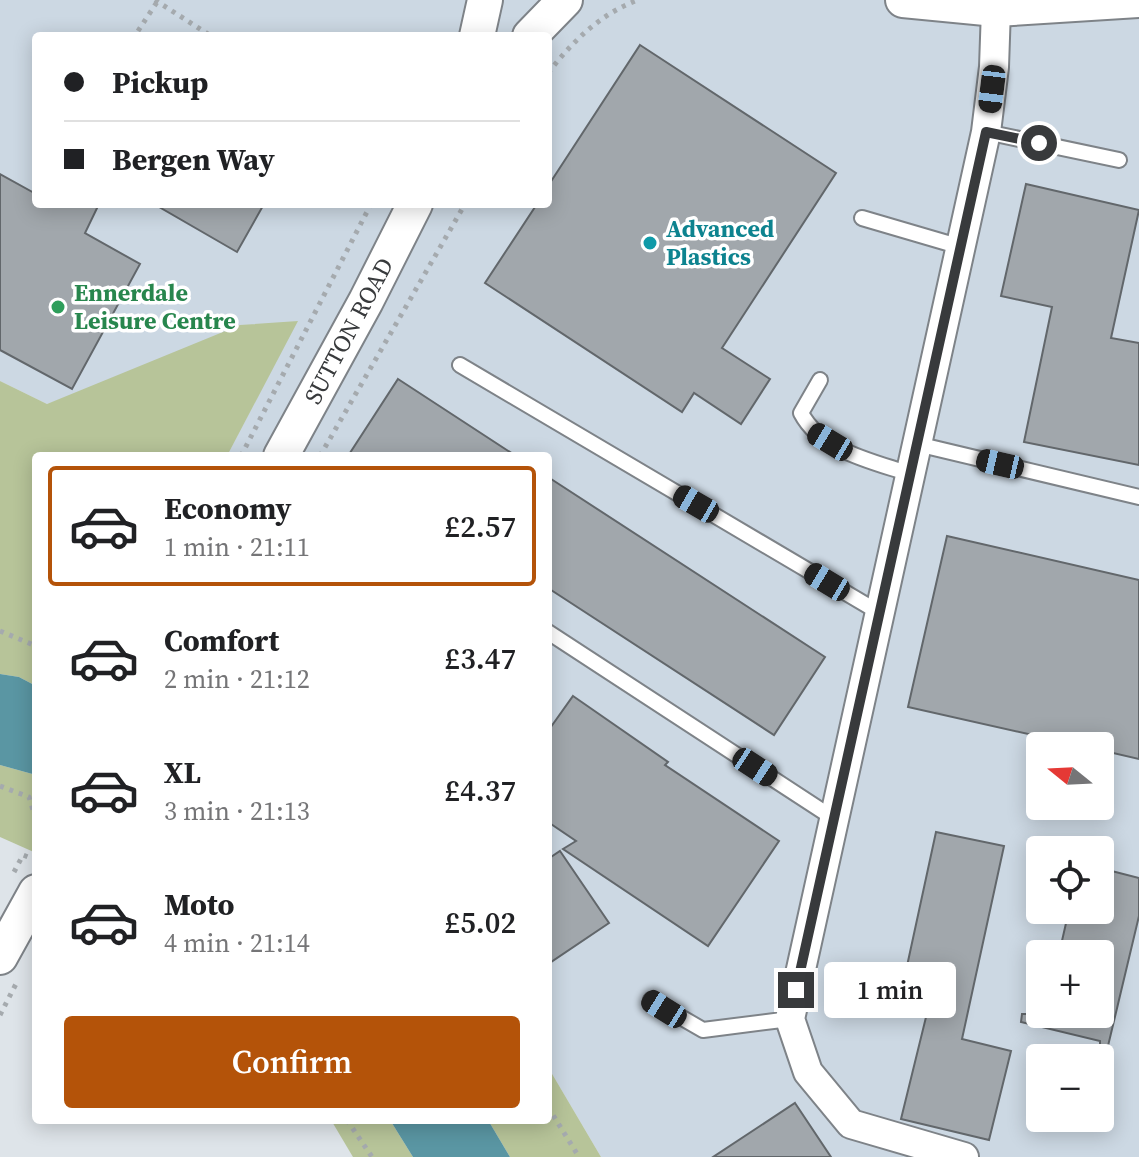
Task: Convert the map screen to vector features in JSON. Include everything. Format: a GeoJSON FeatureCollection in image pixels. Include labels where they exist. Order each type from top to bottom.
{"type":"FeatureCollection","features":[{"type":"Feature","properties":{"kind":"street"},"geometry":{"type":"LineString","coordinates":[[478,32],[485,0]]}},
{"type":"Feature","properties":{"kind":"street"},"geometry":{"type":"LineString","coordinates":[[534,32],[565,0]]}},
{"type":"Feature","properties":{"kind":"street"},"geometry":{"type":"LineString","coordinates":[[903,0],[996,9],[1123,1]]}},
{"type":"Feature","properties":{"kind":"street"},"geometry":{"type":"LineString","coordinates":[[964,1157],[851,1124],[808,1072],[790,1019],[986,132],[994,67],[996,9]]}},
{"type":"Feature","properties":{"kind":"street","name":"SUTTON ROAD"},"geometry":{"type":"LineString","coordinates":[[283,452],[413,208]]}},
{"type":"Feature","properties":{"kind":"street"},"geometry":{"type":"LineString","coordinates":[[0,957],[32,899]]}},
{"type":"Feature","properties":{"kind":"lane"},"geometry":{"type":"LineString","coordinates":[[986,132],[1119,160]]}},
{"type":"Feature","properties":{"kind":"lane"},"geometry":{"type":"LineString","coordinates":[[862,218],[961,247]]}},
{"type":"Feature","properties":{"kind":"lane"},"geometry":{"type":"LineString","coordinates":[[460,365],[880,613]]}},
{"type":"Feature","properties":{"kind":"lane"},"geometry":{"type":"LineString","coordinates":[[820,380],[801,413],[809,429],[850,454],[910,474]]}},
{"type":"Feature","properties":{"kind":"lane"},"geometry":{"type":"LineString","coordinates":[[917,444],[1139,497]]}},
{"type":"Feature","properties":{"kind":"lane"},"geometry":{"type":"LineString","coordinates":[[552,635],[833,818]]}},
{"type":"Feature","properties":{"kind":"lane"},"geometry":{"type":"LineString","coordinates":[[651,1000],[703,1030],[790,1019]]}},
{"type":"Feature","properties":{"kind":"path"},"geometry":{"type":"LineString","coordinates":[[552,68],[572,42],[616,8],[638,0]]}},
{"type":"Feature","properties":{"kind":"path"},"geometry":{"type":"LineString","coordinates":[[138,31],[156,1],[202,32]]}},
{"type":"Feature","properties":{"kind":"path"},"geometry":{"type":"LineString","coordinates":[[243,452],[369,208]]}},
{"type":"Feature","properties":{"kind":"path"},"geometry":{"type":"LineString","coordinates":[[322,452],[463,208]]}},
{"type":"Feature","properties":{"kind":"path"},"geometry":{"type":"LineString","coordinates":[[0,631],[32,644]]}},
{"type":"Feature","properties":{"kind":"path"},"geometry":{"type":"LineString","coordinates":[[0,786],[29,797],[32,807]]}},
{"type":"Feature","properties":{"kind":"path"},"geometry":{"type":"LineString","coordinates":[[552,1113],[579,1157]]}},
{"type":"Feature","properties":{"kind":"path"},"geometry":{"type":"LineString","coordinates":[[350,1124],[372,1157]]}},
{"type":"Feature","properties":{"kind":"shaded area"},"geometry":{"type":"Polygon","coordinates":[[[0,0],[1139,0],[1139,1157],[601,1157],[552,1074],[552,452],[229,452],[297,321],[47,404],[0,381],[0,0]]]}},
{"type":"Feature","properties":{"kind":"green space"},"geometry":{"type":"Polygon","coordinates":[[[298,321],[229,452],[32,452],[32,684],[19,677],[0,674],[0,381],[47,404],[240,325],[298,321]]]}},
{"type":"Feature","properties":{"kind":"green space"},"geometry":{"type":"Polygon","coordinates":[[[0,765],[32,774],[32,851],[0,837],[0,765]]]}},
{"type":"Feature","properties":{"kind":"green space"},"geometry":{"type":"Polygon","coordinates":[[[552,1074],[601,1157],[510,1157],[490,1124],[552,1124],[552,1074]]]}},
{"type":"Feature","properties":{"kind":"green space"},"geometry":{"type":"Polygon","coordinates":[[[333,1124],[392,1124],[413,1157],[353,1157],[333,1124]]]}},
{"type":"Feature","properties":{"kind":"water"},"geometry":{"type":"Polygon","coordinates":[[[0,674],[19,677],[32,684],[32,774],[0,765],[0,674]]]}},
{"type":"Feature","properties":{"kind":"water"},"geometry":{"type":"Polygon","coordinates":[[[392,1124],[490,1124],[510,1157],[413,1157],[392,1124]]]}},
{"type":"Feature","properties":{"kind":"building","name":"Advanced Plastics"},"geometry":{"type":"Polygon","coordinates":[[[640,45],[836,173],[722,348],[770,379],[741,424],[694,393],[682,412],[485,283],[534,208],[552,208],[552,180],[640,45]]]}},
{"type":"Feature","properties":{"kind":"building","name":"Ennerdale Leisure Centre"},"geometry":{"type":"Polygon","coordinates":[[[0,174],[32,192],[32,208],[97,208],[85,233],[140,264],[72,389],[0,350],[0,174]]]}},
{"type":"Feature","properties":{"kind":"building"},"geometry":{"type":"Polygon","coordinates":[[[1026,184],[1139,210],[1111,338],[1139,343],[1139,465],[1024,442],[1052,307],[1001,296],[1026,184]]]}},
{"type":"Feature","properties":{"kind":"building","name":"Ennerdale Leisure Centre"},"geometry":{"type":"Polygon","coordinates":[[[161,208],[262,208],[237,252],[161,208]]]}},
{"type":"Feature","properties":{"kind":"building"},"geometry":{"type":"Polygon","coordinates":[[[398,379],[510,452],[351,452],[398,379]]]}},
{"type":"Feature","properties":{"kind":"building"},"geometry":{"type":"Polygon","coordinates":[[[552,480],[825,657],[774,735],[552,591],[552,480]]]}},
{"type":"Feature","properties":{"kind":"building"},"geometry":{"type":"Polygon","coordinates":[[[947,536],[1139,580],[1139,759],[1114,753],[1114,732],[1026,733],[908,707],[947,536]]]}},
{"type":"Feature","properties":{"kind":"building"},"geometry":{"type":"Polygon","coordinates":[[[573,696],[668,762],[665,765],[779,841],[708,946],[563,849],[576,841],[552,825],[552,725],[573,696]]]}},
{"type":"Feature","properties":{"kind":"building"},"geometry":{"type":"Polygon","coordinates":[[[936,832],[1004,846],[962,1039],[1011,1051],[989,1140],[901,1119],[928,1009],[899,1003],[936,832]]]}},
{"type":"Feature","properties":{"kind":"building"},"geometry":{"type":"Polygon","coordinates":[[[560,851],[609,923],[552,961],[552,856],[560,851]]]}},
{"type":"Feature","properties":{"kind":"building"},"geometry":{"type":"Polygon","coordinates":[[[1114,872],[1139,878],[1139,916],[1114,1021],[1114,940],[1062,940],[1066,924],[1114,924],[1114,872]]]}},
{"type":"Feature","properties":{"kind":"building"},"geometry":{"type":"Polygon","coordinates":[[[1046,1028],[1112,1028],[1108,1044],[1100,1044],[1100,1041],[1046,1028]]]}},
{"type":"Feature","properties":{"kind":"building"},"geometry":{"type":"Polygon","coordinates":[[[795,1103],[831,1157],[713,1157],[795,1103]]]}},
{"type":"Feature","properties":{"kind":"place","name":"Advanced Plastics"},"geometry":{"type":"Point","coordinates":[650,243]}},
{"type":"Feature","properties":{"kind":"place","name":"Ennerdale Leisure Centre"},"geometry":{"type":"Point","coordinates":[58,307]}},
{"type":"Feature","properties":{"kind":"route"},"geometry":{"type":"LineString","coordinates":[[796,990],[986,132],[1039,143]]}}]}
